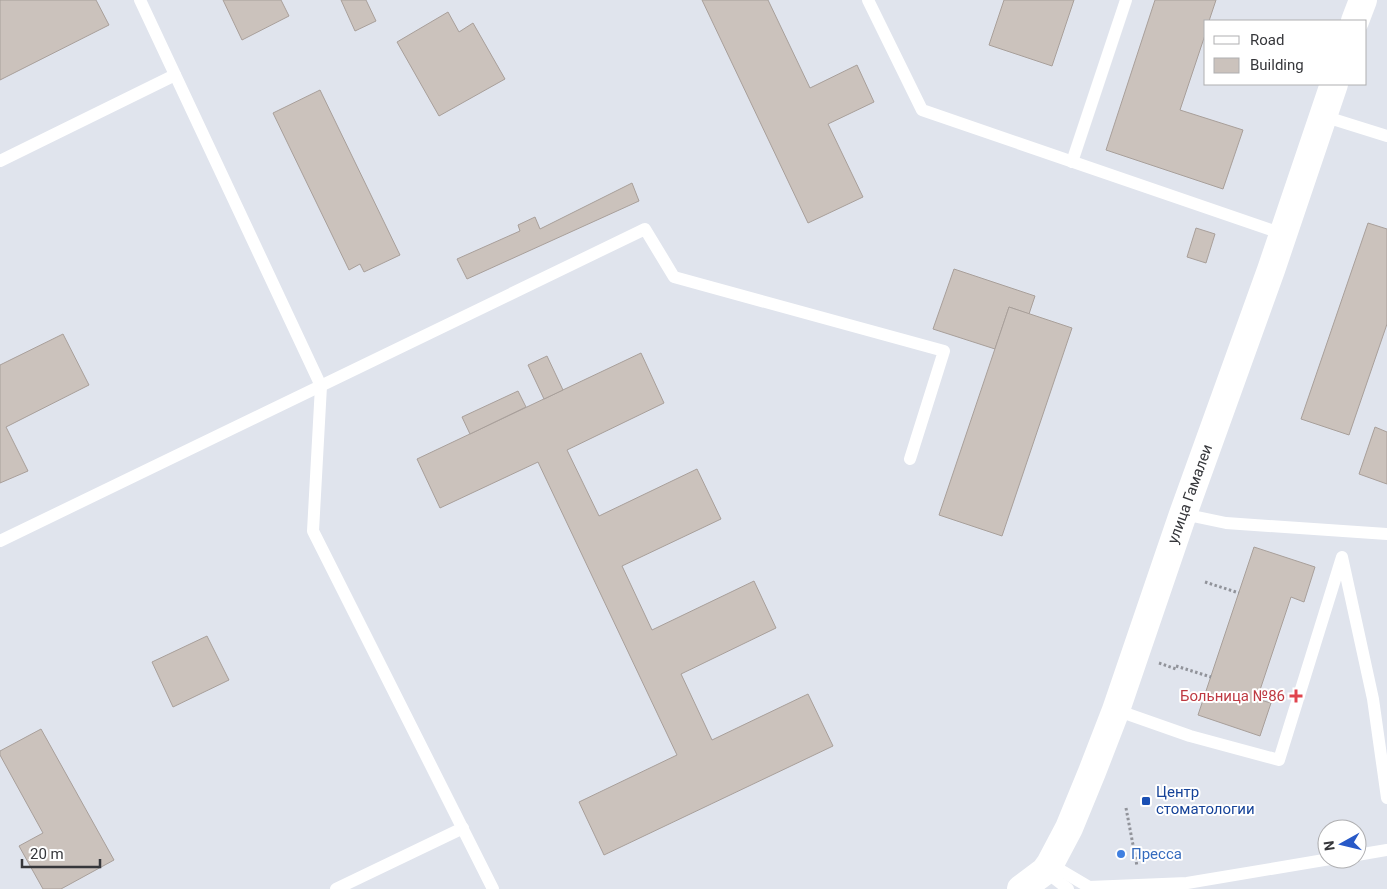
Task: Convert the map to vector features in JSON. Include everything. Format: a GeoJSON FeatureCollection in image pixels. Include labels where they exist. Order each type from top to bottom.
{"type":"FeatureCollection","features":[{"type":"Feature","properties":{"kind":"street"},"geometry":{"type":"LineString","coordinates":[[1355,20],[1363,0]]}},
{"type":"Feature","properties":{"kind":"street","name":"улица Гамалеи"},"geometry":{"type":"LineString","coordinates":[[1021,889],[1048,868],[1069,828],[1116,710],[1334,85]]}},
{"type":"Feature","properties":{"kind":"lane"},"geometry":{"type":"LineString","coordinates":[[140,0],[321,386],[313,531],[493,889]]}},
{"type":"Feature","properties":{"kind":"lane"},"geometry":{"type":"LineString","coordinates":[[868,0],[922,110],[1283,234]]}},
{"type":"Feature","properties":{"kind":"lane"},"geometry":{"type":"LineString","coordinates":[[1072,162],[1126,0]]}},
{"type":"Feature","properties":{"kind":"lane"},"geometry":{"type":"LineString","coordinates":[[0,161],[176,75]]}},
{"type":"Feature","properties":{"kind":"lane"},"geometry":{"type":"LineString","coordinates":[[1323,116],[1387,136]]}},
{"type":"Feature","properties":{"kind":"lane"},"geometry":{"type":"LineString","coordinates":[[0,541],[645,229],[674,277],[944,351],[910,459]]}},
{"type":"Feature","properties":{"kind":"lane"},"geometry":{"type":"LineString","coordinates":[[1183,514],[1226,523],[1387,534]]}},
{"type":"Feature","properties":{"kind":"lane"},"geometry":{"type":"LineString","coordinates":[[1116,710],[1190,736],[1279,760],[1342,557],[1372,699],[1387,798]]}},
{"type":"Feature","properties":{"kind":"lane"},"geometry":{"type":"LineString","coordinates":[[336,889],[463,828]]}},
{"type":"Feature","properties":{"kind":"lane"},"geometry":{"type":"LineString","coordinates":[[1367,853],[1387,850]]}},
{"type":"Feature","properties":{"kind":"lane"},"geometry":{"type":"LineString","coordinates":[[1048,868],[1089,887],[1187,883],[1317,861]]}},
{"type":"Feature","properties":{"kind":"lane"},"geometry":{"type":"LineString","coordinates":[[1048,868],[1068,889]]}},
{"type":"Feature","properties":{"kind":"path"},"geometry":{"type":"LineString","coordinates":[[1205,582],[1239,593]]}},
{"type":"Feature","properties":{"kind":"path"},"geometry":{"type":"LineString","coordinates":[[1176,666],[1211,677]]}},
{"type":"Feature","properties":{"kind":"path"},"geometry":{"type":"LineString","coordinates":[[1126,808],[1141,884]]}},
{"type":"Feature","properties":{"kind":"building"},"geometry":{"type":"Polygon","coordinates":[[[0,0],[96,0],[109,25],[0,80],[0,0]]]}},
{"type":"Feature","properties":{"kind":"building"},"geometry":{"type":"Polygon","coordinates":[[[223,0],[281,0],[289,16],[242,40],[223,0]]]}},
{"type":"Feature","properties":{"kind":"building"},"geometry":{"type":"Polygon","coordinates":[[[341,0],[366,0],[376,21],[355,31],[341,0]]]}},
{"type":"Feature","properties":{"kind":"building"},"geometry":{"type":"Polygon","coordinates":[[[702,0],[768,0],[810,88],[857,65],[874,102],[828,124],[863,197],[808,223],[702,0]]]}},
{"type":"Feature","properties":{"kind":"building"},"geometry":{"type":"Polygon","coordinates":[[[1004,0],[1074,0],[1052,66],[989,45],[1004,0]]]}},
{"type":"Feature","properties":{"kind":"building"},"geometry":{"type":"Polygon","coordinates":[[[1155,0],[1216,0],[1209,20],[1204,20],[1204,38],[1180,110],[1243,130],[1223,189],[1106,150],[1155,0]]]}},
{"type":"Feature","properties":{"kind":"building"},"geometry":{"type":"Polygon","coordinates":[[[448,12],[459,32],[473,23],[505,79],[439,116],[397,42],[448,12]]]}},
{"type":"Feature","properties":{"kind":"building"},"geometry":{"type":"Polygon","coordinates":[[[320,90],[400,255],[364,272],[360,264],[349,270],[273,113],[320,90]]]}},
{"type":"Feature","properties":{"kind":"building"},"geometry":{"type":"Polygon","coordinates":[[[632,183],[639,201],[467,279],[457,259],[520,231],[518,225],[535,217],[540,229],[632,183]]]}},
{"type":"Feature","properties":{"kind":"building"},"geometry":{"type":"Polygon","coordinates":[[[1368,223],[1387,229],[1387,324],[1349,435],[1301,419],[1368,223]]]}},
{"type":"Feature","properties":{"kind":"building"},"geometry":{"type":"Polygon","coordinates":[[[1196,228],[1215,234],[1206,263],[1187,257],[1196,228]]]}},
{"type":"Feature","properties":{"kind":"building"},"geometry":{"type":"Polygon","coordinates":[[[954,269],[1035,296],[1029,314],[1009,307],[995,349],[933,329],[954,269]]]}},
{"type":"Feature","properties":{"kind":"building"},"geometry":{"type":"Polygon","coordinates":[[[1009,307],[1072,328],[1002,536],[939,515],[1009,307]]]}},
{"type":"Feature","properties":{"kind":"building"},"geometry":{"type":"Polygon","coordinates":[[[63,334],[89,385],[6,427],[28,471],[0,483],[0,365],[63,334]]]}},
{"type":"Feature","properties":{"kind":"building"},"geometry":{"type":"Polygon","coordinates":[[[641,353],[664,403],[567,450],[599,516],[697,469],[721,519],[622,566],[652,630],[754,581],[776,628],[681,674],[712,740],[808,694],[833,746],[604,855],[579,802],[677,755],[538,462],[440,508],[417,459],[641,353]]]}},
{"type":"Feature","properties":{"kind":"building"},"geometry":{"type":"Polygon","coordinates":[[[547,356],[563,390],[544,399],[528,365],[547,356]]]}},
{"type":"Feature","properties":{"kind":"building"},"geometry":{"type":"Polygon","coordinates":[[[518,391],[526,407],[470,434],[462,417],[518,391]]]}},
{"type":"Feature","properties":{"kind":"building"},"geometry":{"type":"Polygon","coordinates":[[[1375,427],[1387,432],[1387,484],[1359,474],[1375,427]]]}},
{"type":"Feature","properties":{"kind":"building"},"geometry":{"type":"Polygon","coordinates":[[[1254,547],[1315,567],[1304,602],[1291,597],[1257,699],[1271,703],[1260,736],[1198,715],[1254,547]]]}},
{"type":"Feature","properties":{"kind":"building"},"geometry":{"type":"Polygon","coordinates":[[[207,636],[229,680],[173,707],[152,662],[207,636]]]}},
{"type":"Feature","properties":{"kind":"building"},"geometry":{"type":"Polygon","coordinates":[[[41,729],[114,860],[61,889],[43,889],[19,846],[43,833],[0,755],[0,751],[41,729]]]}},
{"type":"Feature","properties":{"kind":"place","name":"Больница №86"},"geometry":{"type":"Point","coordinates":[1296,696]}},
{"type":"Feature","properties":{"kind":"place","name":"Центр стоматологии"},"geometry":{"type":"Point","coordinates":[1146,801]}},
{"type":"Feature","properties":{"kind":"place","name":"Пресса"},"geometry":{"type":"Point","coordinates":[1121,854]}}]}
